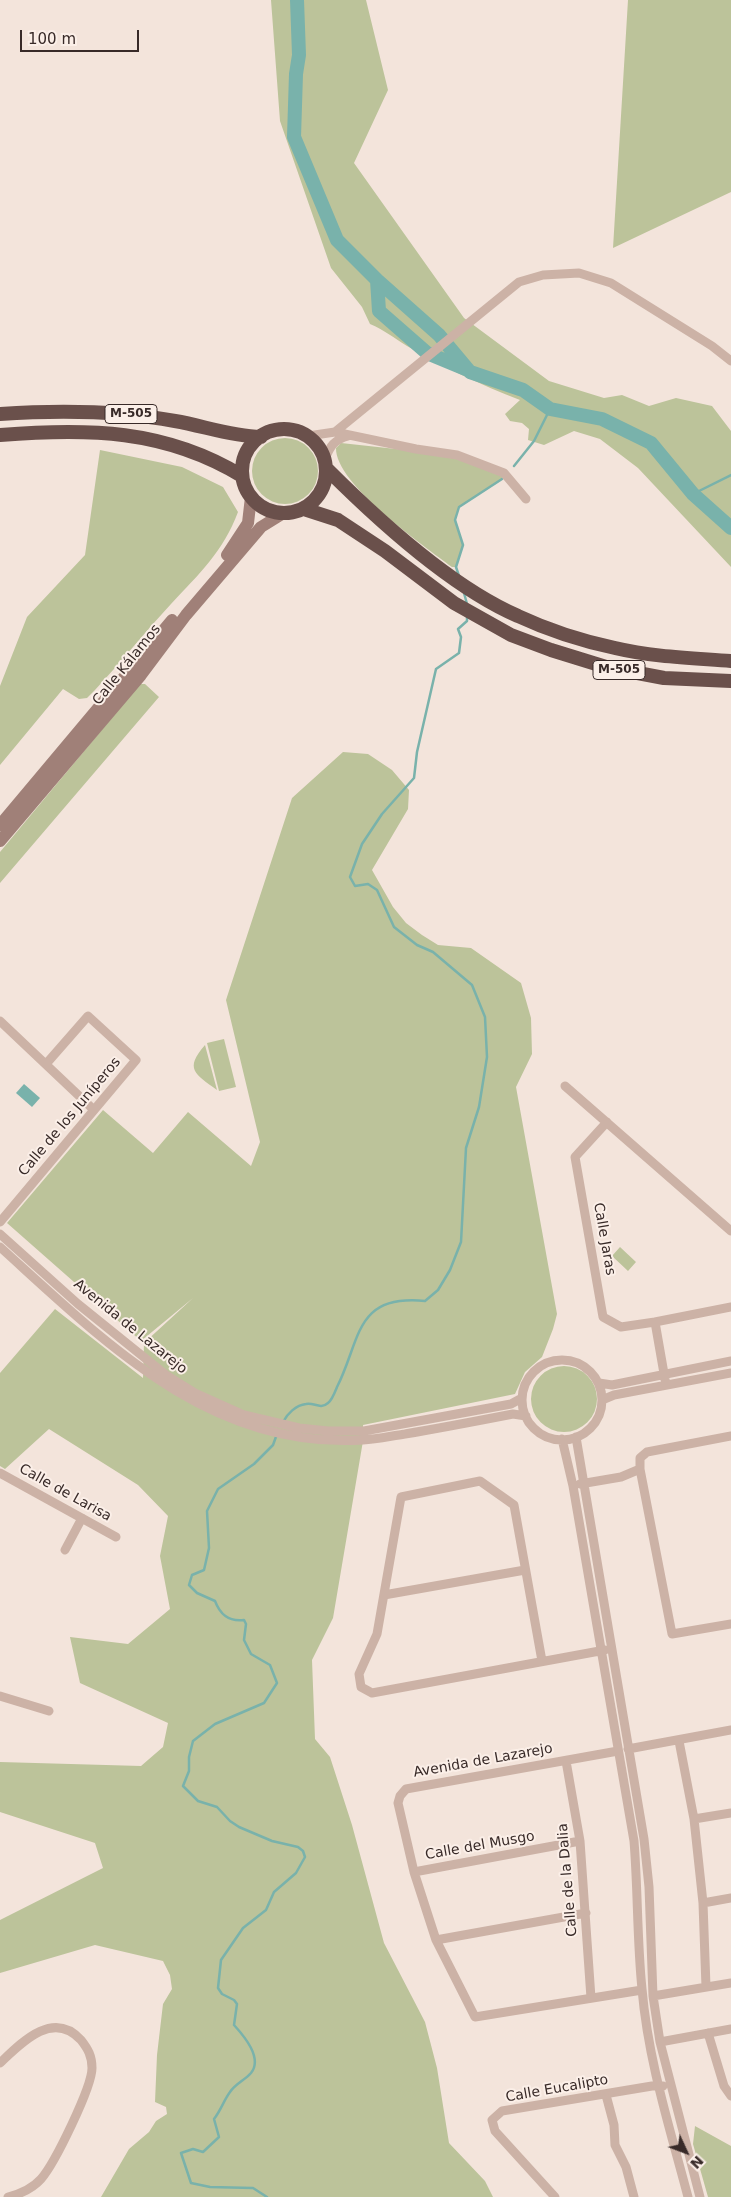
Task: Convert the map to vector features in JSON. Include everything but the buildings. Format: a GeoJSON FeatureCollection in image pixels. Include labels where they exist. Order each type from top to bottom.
{"type":"FeatureCollection","features":[{"type":"Feature","properties":{"kind":"highway","name":"M-505"},"geometry":{"type":"LineString","coordinates":[[0,414],[53,410],[121,413],[175,421],[241,436],[260,437],[285,429],[297,431],[315,442],[326,464],[369,510],[456,580],[517,616],[614,648],[664,656],[731,661]]}},
{"type":"Feature","properties":{"kind":"highway","name":"M-505"},"geometry":{"type":"LineString","coordinates":[[0,435],[76,431],[144,437],[198,452],[242,476]]}},
{"type":"Feature","properties":{"kind":"highway"},"geometry":{"type":"LineString","coordinates":[[260,437],[247,452],[242,476],[245,487],[251,497],[265,508],[282,514],[293,513],[304,509],[314,502],[321,492],[325,481],[326,464]]}},
{"type":"Feature","properties":{"kind":"highway","name":"M-505"},"geometry":{"type":"LineString","coordinates":[[304,509],[338,520],[419,576],[454,603],[511,635],[606,667],[664,678],[731,681]]}},
{"type":"Feature","properties":{"kind":"main road","name":"Calle Kálamos"},"geometry":{"type":"LineString","coordinates":[[0,825],[232,549],[248,523],[251,497]]}},
{"type":"Feature","properties":{"kind":"main road","name":"Calle Kálamos"},"geometry":{"type":"LineString","coordinates":[[0,841],[142,675],[186,615],[261,527],[282,514]]}},
{"type":"Feature","properties":{"kind":"street"},"geometry":{"type":"LineString","coordinates":[[334,432],[519,282],[544,274],[580,272],[611,283],[712,346],[731,361]]}},
{"type":"Feature","properties":{"kind":"street"},"geometry":{"type":"LineString","coordinates":[[308,436],[334,432],[416,449],[457,455],[504,473],[526,499]]}},
{"type":"Feature","properties":{"kind":"street"},"geometry":{"type":"LineString","coordinates":[[326,464],[330,447],[336,439],[350,436]]}},
{"type":"Feature","properties":{"kind":"street","name":"Calle de los Juníperos"},"geometry":{"type":"LineString","coordinates":[[0,1222],[136,1060],[88,1016],[46,1064]]}},
{"type":"Feature","properties":{"kind":"street"},"geometry":{"type":"LineString","coordinates":[[2,1026],[46,1064],[94,1110]]}},
{"type":"Feature","properties":{"kind":"street"},"geometry":{"type":"LineString","coordinates":[[566,1086],[731,1231]]}},
{"type":"Feature","properties":{"kind":"street","name":"Calle Jaras"},"geometry":{"type":"LineString","coordinates":[[606,1122],[575,1158],[604,1317],[621,1328],[731,1307]]}},
{"type":"Feature","properties":{"kind":"street","name":"Avenida de Lazarejo"},"geometry":{"type":"LineString","coordinates":[[0,1234],[191,1401],[218,1414],[264,1430],[296,1437],[327,1440],[513,1414],[526,1416]]}},
{"type":"Feature","properties":{"kind":"street","name":"Avenida de Lazarejo"},"geometry":{"type":"LineString","coordinates":[[0,1247],[71,1312],[163,1378]]}},
{"type":"Feature","properties":{"kind":"street"},"geometry":{"type":"LineString","coordinates":[[655,1322],[666,1385]]}},
{"type":"Feature","properties":{"kind":"street"},"geometry":{"type":"LineString","coordinates":[[555,1360],[576,1362],[593,1374],[598,1383],[602,1400],[598,1418],[585,1432],[576,1437],[562,1440],[545,1436],[531,1424],[526,1416],[522,1398],[524,1388],[532,1374],[545,1364],[555,1360]]}},
{"type":"Feature","properties":{"kind":"street"},"geometry":{"type":"LineString","coordinates":[[598,1383],[612,1385],[731,1361]]}},
{"type":"Feature","properties":{"kind":"street"},"geometry":{"type":"LineString","coordinates":[[602,1400],[614,1395],[731,1373]]}},
{"type":"Feature","properties":{"kind":"street","name":"Avenida de Lazarejo"},"geometry":{"type":"LineString","coordinates":[[364,1436],[511,1404],[522,1398]]}},
{"type":"Feature","properties":{"kind":"street"},"geometry":{"type":"LineString","coordinates":[[731,1436],[647,1452],[640,1458],[640,1469],[672,1634],[731,1624]]}},
{"type":"Feature","properties":{"kind":"street"},"geometry":{"type":"LineString","coordinates":[[576,1437],[644,1839],[649,1887],[653,1996],[660,2042],[700,2197]]}},
{"type":"Feature","properties":{"kind":"street"},"geometry":{"type":"LineString","coordinates":[[562,1440],[572,1486],[634,1841],[642,1990],[649,2044],[688,2197]]}},
{"type":"Feature","properties":{"kind":"street"},"geometry":{"type":"LineString","coordinates":[[572,1486],[621,1477],[640,1469]]}},
{"type":"Feature","properties":{"kind":"street","name":"Calle de Larisa"},"geometry":{"type":"LineString","coordinates":[[0,1473],[116,1537]]}},
{"type":"Feature","properties":{"kind":"street"},"geometry":{"type":"LineString","coordinates":[[542,1661],[514,1505],[480,1481],[401,1497],[377,1634],[359,1674],[361,1687],[372,1693],[611,1649]]}},
{"type":"Feature","properties":{"kind":"street"},"geometry":{"type":"LineString","coordinates":[[65,1550],[82,1518]]}},
{"type":"Feature","properties":{"kind":"street"},"geometry":{"type":"LineString","coordinates":[[384,1595],[525,1570]]}},
{"type":"Feature","properties":{"kind":"street"},"geometry":{"type":"LineString","coordinates":[[0,1696],[49,1711]]}},
{"type":"Feature","properties":{"kind":"street"},"geometry":{"type":"LineString","coordinates":[[628,1750],[731,1730]]}},
{"type":"Feature","properties":{"kind":"street"},"geometry":{"type":"LineString","coordinates":[[679,1741],[694,1819],[703,1902],[706,1988]]}},
{"type":"Feature","properties":{"kind":"street","name":"Avenida de Lazarejo"},"geometry":{"type":"LineString","coordinates":[[618,1750],[406,1789],[400,1796],[398,1803],[414,1872],[436,1940],[475,2017],[642,1990]]}},
{"type":"Feature","properties":{"kind":"street","name":"Calle de la Dalia"},"geometry":{"type":"LineString","coordinates":[[566,1761],[580,1842],[591,1998]]}},
{"type":"Feature","properties":{"kind":"street"},"geometry":{"type":"LineString","coordinates":[[694,1819],[731,1813]]}},
{"type":"Feature","properties":{"kind":"street","name":"Calle del Musgo"},"geometry":{"type":"LineString","coordinates":[[414,1872],[580,1842]]}},
{"type":"Feature","properties":{"kind":"street"},"geometry":{"type":"LineString","coordinates":[[703,1902],[731,1898]]}},
{"type":"Feature","properties":{"kind":"street"},"geometry":{"type":"LineString","coordinates":[[436,1940],[586,1913]]}},
{"type":"Feature","properties":{"kind":"street"},"geometry":{"type":"LineString","coordinates":[[653,1996],[731,1983]]}},
{"type":"Feature","properties":{"kind":"street"},"geometry":{"type":"LineString","coordinates":[[0,2063],[27,2037],[45,2029],[63,2029],[78,2037],[89,2050],[92,2068],[87,2089],[41,2180],[27,2190],[8,2197]]}},
{"type":"Feature","properties":{"kind":"street"},"geometry":{"type":"LineString","coordinates":[[660,2042],[731,2029]]}},
{"type":"Feature","properties":{"kind":"street"},"geometry":{"type":"LineString","coordinates":[[708,2033],[724,2086],[731,2096]]}},
{"type":"Feature","properties":{"kind":"street","name":"Calle Eucalipto"},"geometry":{"type":"LineString","coordinates":[[556,2197],[496,2131],[492,2120],[502,2111],[670,2084]]}},
{"type":"Feature","properties":{"kind":"street"},"geometry":{"type":"LineString","coordinates":[[606,2095],[614,2126],[615,2145],[626,2167],[634,2197]]}},
{"type":"Feature","properties":{"kind":"green space"},"geometry":{"type":"Polygon","coordinates":[[[271,0],[366,0],[388,90],[354,163],[464,318],[549,381],[604,398],[622,395],[649,406],[676,398],[712,406],[731,431],[731,567],[638,468],[600,439],[574,431],[544,445],[528,440],[529,429],[522,423],[510,421],[505,414],[520,400],[448,368],[370,324],[362,307],[331,268],[280,121],[271,0]]]}},
{"type":"Feature","properties":{"kind":"green space"},"geometry":{"type":"Polygon","coordinates":[[[628,0],[731,0],[731,192],[613,248],[628,0]]]}},
{"type":"Feature","properties":{"kind":"green space"},"geometry":{"type":"Polygon","coordinates":[[[285,438],[298,441],[308,448],[315,458],[318,471],[315,484],[308,494],[298,501],[285,504],[272,501],[262,494],[255,484],[252,471],[255,458],[262,448],[272,441],[285,438]]]}},
{"type":"Feature","properties":{"kind":"green space"},"geometry":{"type":"Polygon","coordinates":[[[341,443],[460,456],[504,473],[502,479],[459,507],[455,520],[463,545],[456,567],[452,567],[422,545],[365,496],[350,479],[340,463],[336,448],[341,443]]]}},
{"type":"Feature","properties":{"kind":"green space"},"geometry":{"type":"Polygon","coordinates":[[[100,450],[182,467],[223,487],[238,512],[218,551],[95,690],[87,698],[79,699],[63,689],[0,765],[0,686],[27,617],[85,555],[100,450]]]}},
{"type":"Feature","properties":{"kind":"green space"},"geometry":{"type":"Polygon","coordinates":[[[140,684],[145,684],[159,697],[0,883],[0,852],[140,684]]]}},
{"type":"Feature","properties":{"kind":"green space"},"geometry":{"type":"Polygon","coordinates":[[[343,752],[368,754],[392,770],[409,790],[408,809],[372,870],[393,907],[406,923],[438,945],[471,948],[521,983],[531,1018],[532,1054],[516,1087],[557,1314],[553,1329],[542,1357],[525,1372],[515,1394],[363,1425],[364,1435],[333,1618],[312,1660],[315,1739],[330,1757],[352,1825],[384,1943],[425,2022],[437,2068],[449,2143],[485,2181],[493,2197],[101,2197],[129,2149],[149,2132],[156,2121],[167,2114],[166,2107],[155,2102],[157,2055],[163,2004],[172,1989],[170,1975],[163,1961],[95,1945],[0,1973],[0,1920],[103,1868],[95,1843],[0,1812],[0,1762],[141,1766],[163,1747],[168,1723],[80,1683],[70,1637],[128,1644],[170,1609],[160,1556],[168,1516],[138,1485],[49,1429],[5,1469],[0,1466],[0,1373],[55,1309],[143,1378],[144,1343],[193,1298],[141,1341],[7,1223],[103,1110],[153,1153],[188,1112],[251,1166],[260,1142],[226,1000],[292,798],[343,752]]]}},
{"type":"Feature","properties":{"kind":"green space"},"geometry":{"type":"Polygon","coordinates":[[[224,1039],[236,1087],[219,1091],[207,1043],[224,1039]]]}},
{"type":"Feature","properties":{"kind":"green space"},"geometry":{"type":"Polygon","coordinates":[[[205,1045],[217,1090],[203,1080],[195,1070],[195,1060],[205,1045]]]}},
{"type":"Feature","properties":{"kind":"green space"},"geometry":{"type":"Polygon","coordinates":[[[620,1247],[636,1262],[628,1271],[612,1256],[620,1247]]]}},
{"type":"Feature","properties":{"kind":"green space"},"geometry":{"type":"Polygon","coordinates":[[[558,1366],[570,1366],[588,1375],[595,1386],[597,1399],[595,1412],[588,1423],[577,1430],[558,1432],[545,1427],[536,1418],[531,1405],[531,1393],[536,1380],[545,1371],[558,1366]]]}},
{"type":"Feature","properties":{"kind":"green space"},"geometry":{"type":"Polygon","coordinates":[[[695,2126],[731,2146],[731,2197],[708,2197],[693,2144],[695,2126]]]}},
{"type":"Feature","properties":{"kind":"water"},"geometry":{"type":"Polygon","coordinates":[[[24,1084],[40,1098],[32,1107],[16,1093],[24,1084]]]}},
{"type":"Feature","properties":{"kind":"waterway"},"geometry":{"type":"LineString","coordinates":[[297,0],[299,55],[296,74],[294,137],[337,240],[377,280],[439,335],[470,372],[523,390],[550,409],[602,419],[651,443],[693,494],[731,528]]}},
{"type":"Feature","properties":{"kind":"waterway"},"geometry":{"type":"LineString","coordinates":[[377,280],[379,311],[427,353],[468,370]]}},
{"type":"Feature","properties":{"kind":"waterway"},"geometry":{"type":"LineString","coordinates":[[514,466],[534,441],[550,409]]}},
{"type":"Feature","properties":{"kind":"waterway"},"geometry":{"type":"LineString","coordinates":[[693,494],[731,475]]}},
{"type":"Feature","properties":{"kind":"waterway"},"geometry":{"type":"LineString","coordinates":[[459,576],[456,567],[463,545],[455,520],[459,507],[502,479]]}},
{"type":"Feature","properties":{"kind":"waterway"},"geometry":{"type":"LineString","coordinates":[[464,593],[467,604]]}},
{"type":"Feature","properties":{"kind":"waterway"},"geometry":{"type":"LineString","coordinates":[[283,1422],[289,1413],[299,1406],[309,1404],[322,1406],[329,1402],[345,1370],[363,1324],[372,1313],[385,1305],[402,1301],[425,1301],[438,1290],[450,1270],[461,1242],[466,1148],[479,1107],[487,1057],[485,1017],[472,985],[433,952],[417,945],[394,927],[377,890],[368,884],[355,886],[350,877],[362,844],[382,814],[414,778],[417,752],[436,669],[459,653],[461,637],[458,629],[467,621],[467,615]]}},
{"type":"Feature","properties":{"kind":"waterway"},"geometry":{"type":"LineString","coordinates":[[267,2197],[253,2188],[210,2187],[191,2183],[181,2153],[193,2149],[203,2152],[219,2137],[214,2119],[232,2089],[249,2075],[254,2067],[254,2054],[243,2035],[234,2025],[237,2004],[234,2000],[222,1994],[218,1988],[221,1960],[243,1928],[266,1910],[274,1892],[296,1873],[305,1857],[303,1851],[298,1847],[272,1841],[239,1827],[230,1821],[217,1807],[198,1801],[183,1786],[189,1771],[189,1757],[193,1741],[215,1724],[264,1703],[277,1683],[270,1665],[251,1654],[244,1640],[246,1624],[244,1620],[233,1620],[225,1616],[219,1610],[215,1601],[197,1593],[189,1585],[192,1575],[204,1570],[209,1548],[207,1511],[218,1489],[254,1464],[273,1445],[277,1434]]}}]}
